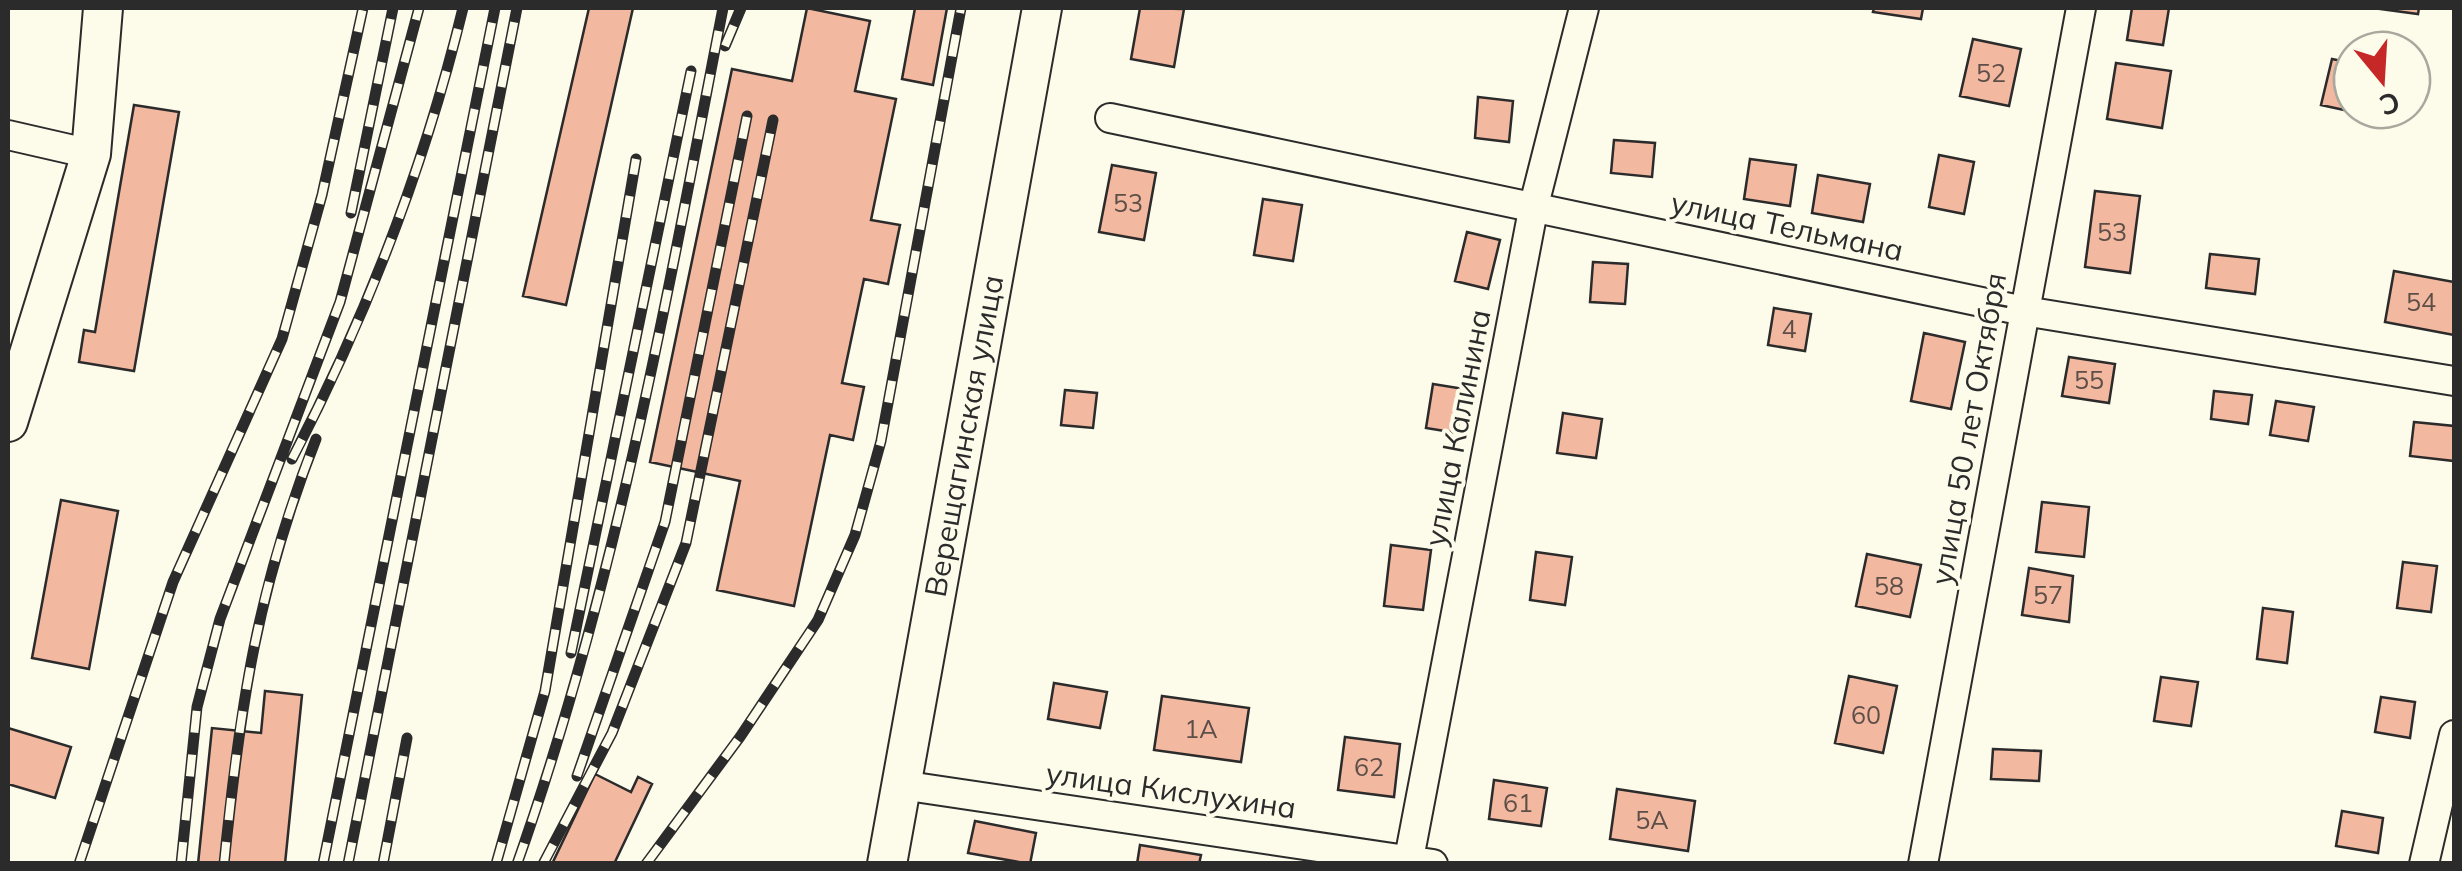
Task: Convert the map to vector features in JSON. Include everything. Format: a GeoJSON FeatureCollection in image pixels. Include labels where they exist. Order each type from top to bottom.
{"type":"FeatureCollection","features":[{"type":"Feature","properties":{"kind":"main road"},"geometry":{"type":"LineString","coordinates":[[8,422],[91,154],[102,8]]}},
{"type":"Feature","properties":{"kind":"main road","name":"Верещагинская улица"},"geometry":{"type":"LineString","coordinates":[[887,864],[1042,8]]}},
{"type":"Feature","properties":{"kind":"street","name":"улица Калинина"},"geometry":{"type":"LineString","coordinates":[[1416,862],[1534,205],[1584,8]]}},
{"type":"Feature","properties":{"kind":"street","name":"улица 50 лет Октября"},"geometry":{"type":"LineString","coordinates":[[1923,864],[2081,8]]}},
{"type":"Feature","properties":{"kind":"street","name":"улица Тельмана"},"geometry":{"type":"LineString","coordinates":[[1110,118],[2024,312],[2454,381]]}},
{"type":"Feature","properties":{"kind":"street"},"geometry":{"type":"LineString","coordinates":[[8,134],[91,154]]}},
{"type":"Feature","properties":{"kind":"street"},"geometry":{"type":"LineString","coordinates":[[2424,864],[2454,736]]}},
{"type":"Feature","properties":{"kind":"street","name":"улица Кислухина"},"geometry":{"type":"LineString","coordinates":[[900,785],[1416,862]]}},
{"type":"Feature","properties":{"kind":"building"},"geometry":{"type":"Polygon","coordinates":[[[589,8],[633,8],[566,305],[523,296],[589,8]]]}},
{"type":"Feature","properties":{"kind":"building"},"geometry":{"type":"Polygon","coordinates":[[[807,8],[870,21],[855,91],[896,99],[871,220],[900,225],[888,284],[864,279],[842,383],[864,387],[853,440],[830,435],[794,606],[717,590],[740,481],[650,462],[732,69],[792,81],[807,8]]]}},
{"type":"Feature","properties":{"kind":"building"},"geometry":{"type":"Polygon","coordinates":[[[915,8],[947,8],[933,85],[902,79],[915,8]]]}},
{"type":"Feature","properties":{"kind":"building"},"geometry":{"type":"Polygon","coordinates":[[[1140,8],[1184,9],[1174,67],[1131,59],[1140,8]]]}},
{"type":"Feature","properties":{"kind":"building"},"geometry":{"type":"Polygon","coordinates":[[[1874,8],[1923,8],[1921,19],[1873,12],[1874,8]]]}},
{"type":"Feature","properties":{"kind":"building"},"geometry":{"type":"Polygon","coordinates":[[[2132,8],[2169,8],[2163,45],[2127,40],[2132,8]]]}},
{"type":"Feature","properties":{"kind":"building"},"geometry":{"type":"Polygon","coordinates":[[[2373,8],[2419,8],[2418,14],[2373,8]]]}},
{"type":"Feature","properties":{"kind":"building"},"geometry":{"type":"Polygon","coordinates":[[[1973,39],[2021,49],[2009,106],[1960,96],[1973,39]]]}},
{"type":"Feature","properties":{"kind":"building"},"geometry":{"type":"Polygon","coordinates":[[[2332,59],[2332,107],[2321,105],[2332,59]]]}},
{"type":"Feature","properties":{"kind":"building"},"geometry":{"type":"Polygon","coordinates":[[[2116,63],[2171,71],[2162,128],[2107,119],[2116,63]]]}},
{"type":"Feature","properties":{"kind":"building"},"geometry":{"type":"Polygon","coordinates":[[[1478,97],[1513,101],[1509,142],[1475,138],[1478,97]]]}},
{"type":"Feature","properties":{"kind":"building"},"geometry":{"type":"Polygon","coordinates":[[[134,105],[179,112],[134,371],[79,362],[84,330],[95,332],[134,105]]]}},
{"type":"Feature","properties":{"kind":"building"},"geometry":{"type":"Polygon","coordinates":[[[1614,140],[1655,143],[1652,177],[1611,173],[1614,140]]]}},
{"type":"Feature","properties":{"kind":"building"},"geometry":{"type":"Polygon","coordinates":[[[1939,155],[1974,162],[1964,214],[1929,207],[1939,155]]]}},
{"type":"Feature","properties":{"kind":"building"},"geometry":{"type":"Polygon","coordinates":[[[1750,159],[1796,165],[1790,206],[1744,199],[1750,159]]]}},
{"type":"Feature","properties":{"kind":"building"},"geometry":{"type":"Polygon","coordinates":[[[1112,165],[1156,173],[1144,240],[1099,232],[1112,165]]]}},
{"type":"Feature","properties":{"kind":"building"},"geometry":{"type":"Polygon","coordinates":[[[1818,175],[1870,184],[1863,222],[1812,213],[1818,175]]]}},
{"type":"Feature","properties":{"kind":"building"},"geometry":{"type":"Polygon","coordinates":[[[2095,191],[2140,196],[2130,273],[2085,267],[2095,191]]]}},
{"type":"Feature","properties":{"kind":"building"},"geometry":{"type":"Polygon","coordinates":[[[1263,199],[1302,205],[1293,261],[1254,255],[1263,199]]]}},
{"type":"Feature","properties":{"kind":"building"},"geometry":{"type":"Polygon","coordinates":[[[1467,232],[1500,240],[1488,289],[1455,281],[1467,232]]]}},
{"type":"Feature","properties":{"kind":"building"},"geometry":{"type":"Polygon","coordinates":[[[2210,254],[2259,259],[2255,294],[2206,288],[2210,254]]]}},
{"type":"Feature","properties":{"kind":"building"},"geometry":{"type":"Polygon","coordinates":[[[1593,262],[1628,264],[1625,304],[1590,302],[1593,262]]]}},
{"type":"Feature","properties":{"kind":"building"},"geometry":{"type":"Polygon","coordinates":[[[2394,271],[2454,282],[2454,335],[2385,322],[2394,271]]]}},
{"type":"Feature","properties":{"kind":"building"},"geometry":{"type":"Polygon","coordinates":[[[1774,308],[1811,314],[1805,351],[1768,345],[1774,308]]]}},
{"type":"Feature","properties":{"kind":"building"},"geometry":{"type":"Polygon","coordinates":[[[1924,333],[1965,342],[1951,409],[1911,401],[1924,333]]]}},
{"type":"Feature","properties":{"kind":"building"},"geometry":{"type":"Polygon","coordinates":[[[2069,357],[2115,364],[2109,403],[2062,396],[2069,357]]]}},
{"type":"Feature","properties":{"kind":"building"},"geometry":{"type":"Polygon","coordinates":[[[1433,384],[1464,389],[1457,433],[1426,428],[1433,384]]]}},
{"type":"Feature","properties":{"kind":"building"},"geometry":{"type":"Polygon","coordinates":[[[1065,390],[1097,393],[1093,428],[1061,425],[1065,390]]]}},
{"type":"Feature","properties":{"kind":"building"},"geometry":{"type":"Polygon","coordinates":[[[2214,391],[2252,395],[2248,424],[2211,419],[2214,391]]]}},
{"type":"Feature","properties":{"kind":"building"},"geometry":{"type":"Polygon","coordinates":[[[2276,401],[2314,407],[2308,441],[2270,435],[2276,401]]]}},
{"type":"Feature","properties":{"kind":"building"},"geometry":{"type":"Polygon","coordinates":[[[1563,413],[1602,419],[1596,458],[1557,453],[1563,413]]]}},
{"type":"Feature","properties":{"kind":"building"},"geometry":{"type":"Polygon","coordinates":[[[2414,422],[2454,426],[2454,461],[2410,456],[2414,422]]]}},
{"type":"Feature","properties":{"kind":"building"},"geometry":{"type":"Polygon","coordinates":[[[61,500],[118,511],[89,669],[32,658],[61,500]]]}},
{"type":"Feature","properties":{"kind":"building"},"geometry":{"type":"Polygon","coordinates":[[[2042,502],[2089,507],[2084,557],[2036,552],[2042,502]]]}},
{"type":"Feature","properties":{"kind":"building"},"geometry":{"type":"Polygon","coordinates":[[[1391,545],[1431,550],[1423,610],[1384,606],[1391,545]]]}},
{"type":"Feature","properties":{"kind":"building"},"geometry":{"type":"Polygon","coordinates":[[[1536,552],[1572,557],[1565,605],[1530,600],[1536,552]]]}},
{"type":"Feature","properties":{"kind":"building"},"geometry":{"type":"Polygon","coordinates":[[[1867,554],[1921,565],[1910,617],[1856,606],[1867,554]]]}},
{"type":"Feature","properties":{"kind":"building"},"geometry":{"type":"Polygon","coordinates":[[[2403,562],[2437,566],[2431,612],[2397,608],[2403,562]]]}},
{"type":"Feature","properties":{"kind":"building"},"geometry":{"type":"Polygon","coordinates":[[[2029,568],[2073,576],[2069,622],[2022,615],[2029,568]]]}},
{"type":"Feature","properties":{"kind":"building"},"geometry":{"type":"Polygon","coordinates":[[[2263,608],[2293,612],[2287,663],[2257,659],[2263,608]]]}},
{"type":"Feature","properties":{"kind":"building"},"geometry":{"type":"Polygon","coordinates":[[[1849,676],[1897,686],[1883,753],[1835,743],[1849,676]]]}},
{"type":"Feature","properties":{"kind":"building"},"geometry":{"type":"Polygon","coordinates":[[[2161,677],[2198,682],[2191,726],[2154,721],[2161,677]]]}},
{"type":"Feature","properties":{"kind":"building"},"geometry":{"type":"Polygon","coordinates":[[[1054,683],[1107,692],[1100,728],[1048,719],[1054,683]]]}},
{"type":"Feature","properties":{"kind":"building"},"geometry":{"type":"Polygon","coordinates":[[[265,691],[302,695],[285,864],[198,864],[212,728],[261,733],[265,691]]]}},
{"type":"Feature","properties":{"kind":"building"},"geometry":{"type":"Polygon","coordinates":[[[1162,696],[1249,708],[1241,762],[1154,750],[1162,696]]]}},
{"type":"Feature","properties":{"kind":"building"},"geometry":{"type":"Polygon","coordinates":[[[2381,697],[2415,702],[2410,738],[2375,732],[2381,697]]]}},
{"type":"Feature","properties":{"kind":"building"},"geometry":{"type":"Polygon","coordinates":[[[8,728],[71,747],[55,798],[8,784],[8,728]]]}},
{"type":"Feature","properties":{"kind":"building"},"geometry":{"type":"Polygon","coordinates":[[[1345,737],[1400,744],[1394,797],[1338,790],[1345,737]]]}},
{"type":"Feature","properties":{"kind":"building"},"geometry":{"type":"Polygon","coordinates":[[[1993,749],[2041,751],[2039,781],[1991,779],[1993,749]]]}},
{"type":"Feature","properties":{"kind":"building"},"geometry":{"type":"Polygon","coordinates":[[[595,774],[631,792],[638,777],[652,784],[614,864],[552,864],[595,774]]]}},
{"type":"Feature","properties":{"kind":"building"},"geometry":{"type":"Polygon","coordinates":[[[1494,780],[1547,788],[1541,826],[1489,819],[1494,780]]]}},
{"type":"Feature","properties":{"kind":"building"},"geometry":{"type":"Polygon","coordinates":[[[1617,789],[1695,801],[1688,851],[1610,839],[1617,789]]]}},
{"type":"Feature","properties":{"kind":"building"},"geometry":{"type":"Polygon","coordinates":[[[2342,811],[2383,818],[2378,853],[2336,846],[2342,811]]]}},
{"type":"Feature","properties":{"kind":"building"},"geometry":{"type":"Polygon","coordinates":[[[975,821],[1036,833],[1030,864],[968,853],[975,821]]]}},
{"type":"Feature","properties":{"kind":"building"},"geometry":{"type":"Polygon","coordinates":[[[1140,845],[1201,855],[1199,864],[1137,864],[1140,845]]]}},
{"type":"Feature","properties":{"kind":"railway"},"geometry":{"type":"LineString","coordinates":[[79,864],[173,582],[282,339],[322,195],[363,8]]}},
{"type":"Feature","properties":{"kind":"railway"},"geometry":{"type":"LineString","coordinates":[[351,213],[393,8]]}},
{"type":"Feature","properties":{"kind":"railway"},"geometry":{"type":"LineString","coordinates":[[181,864],[197,707],[220,619],[340,302],[419,8]]}},
{"type":"Feature","properties":{"kind":"railway"},"geometry":{"type":"LineString","coordinates":[[292,459],[345,350],[391,238],[431,124],[463,8]]}},
{"type":"Feature","properties":{"kind":"railway"},"geometry":{"type":"LineString","coordinates":[[323,864],[495,8]]}},
{"type":"Feature","properties":{"kind":"railway"},"geometry":{"type":"LineString","coordinates":[[348,864],[517,8]]}},
{"type":"Feature","properties":{"kind":"railway"},"geometry":{"type":"LineString","coordinates":[[517,864],[552,759],[611,547],[659,332],[723,8]]}},
{"type":"Feature","properties":{"kind":"railway"},"geometry":{"type":"LineString","coordinates":[[725,46],[741,8]]}},
{"type":"Feature","properties":{"kind":"railway"},"geometry":{"type":"LineString","coordinates":[[646,864],[740,737],[818,620],[855,535],[881,441],[961,8]]}},
{"type":"Feature","properties":{"kind":"railway"},"geometry":{"type":"LineString","coordinates":[[571,653],[691,71]]}},
{"type":"Feature","properties":{"kind":"railway"},"geometry":{"type":"LineString","coordinates":[[577,776],[665,522],[747,116]]}},
{"type":"Feature","properties":{"kind":"railway"},"geometry":{"type":"LineString","coordinates":[[543,864],[612,733],[686,543],[773,120]]}},
{"type":"Feature","properties":{"kind":"railway"},"geometry":{"type":"LineString","coordinates":[[496,864],[545,691],[636,159]]}},
{"type":"Feature","properties":{"kind":"railway"},"geometry":{"type":"LineString","coordinates":[[224,864],[254,648],[279,546],[316,439]]}},
{"type":"Feature","properties":{"kind":"railway"},"geometry":{"type":"LineString","coordinates":[[383,864],[407,738]]}}]}
